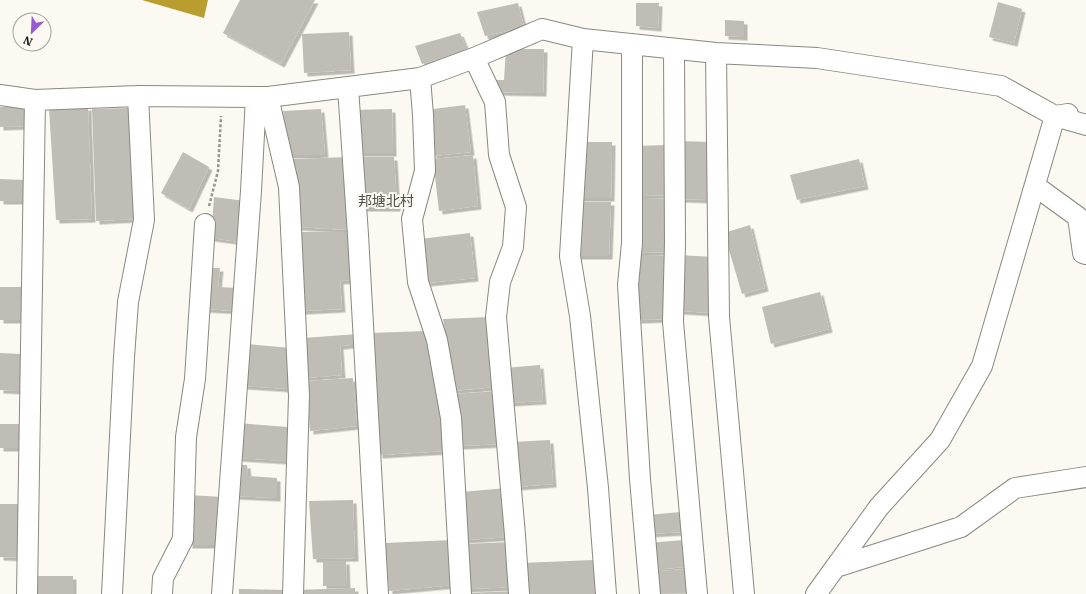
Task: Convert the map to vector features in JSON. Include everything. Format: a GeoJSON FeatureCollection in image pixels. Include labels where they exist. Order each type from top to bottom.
{"type":"FeatureCollection","features":[{"type":"Feature","properties":{"kind":"street"},"geometry":{"type":"LineString","coordinates":[[0,95],[35,100],[138,96],[262,97],[348,87],[420,78],[474,58],[542,29],[584,39],[674,49],[716,53],[817,58],[1002,86],[1055,116],[1086,125]]}},
{"type":"Feature","properties":{"kind":"street"},"geometry":{"type":"LineString","coordinates":[[584,39],[570,256],[580,316],[598,488],[606,594]]}},
{"type":"Feature","properties":{"kind":"street"},"geometry":{"type":"LineString","coordinates":[[632,44],[632,243],[628,285],[640,479],[650,594]]}},
{"type":"Feature","properties":{"kind":"street"},"geometry":{"type":"LineString","coordinates":[[674,49],[675,243],[673,322],[697,594]]}},
{"type":"Feature","properties":{"kind":"street"},"geometry":{"type":"LineString","coordinates":[[716,53],[719,317],[744,594]]}},
{"type":"Feature","properties":{"kind":"street"},"geometry":{"type":"LineString","coordinates":[[474,58],[495,102],[499,155],[516,207],[513,247],[500,282],[496,317],[519,594]]}},
{"type":"Feature","properties":{"kind":"street"},"geometry":{"type":"LineString","coordinates":[[420,78],[425,171],[412,219],[418,282],[437,340],[451,418],[461,594]]}},
{"type":"Feature","properties":{"kind":"street"},"geometry":{"type":"LineString","coordinates":[[348,87],[358,235],[378,594]]}},
{"type":"Feature","properties":{"kind":"street"},"geometry":{"type":"LineString","coordinates":[[112,594],[128,302],[144,220],[138,96]]}},
{"type":"Feature","properties":{"kind":"street"},"geometry":{"type":"LineString","coordinates":[[222,594],[252,191],[262,97]]}},
{"type":"Feature","properties":{"kind":"street"},"geometry":{"type":"LineString","coordinates":[[262,97],[289,187],[299,396],[293,594]]}},
{"type":"Feature","properties":{"kind":"street"},"geometry":{"type":"LineString","coordinates":[[27,594],[35,100]]}},
{"type":"Feature","properties":{"kind":"street"},"geometry":{"type":"LineString","coordinates":[[1055,116],[1086,112]]}},
{"type":"Feature","properties":{"kind":"street"},"geometry":{"type":"LineString","coordinates":[[816,594],[879,507],[940,440],[982,366],[1055,116]]}},
{"type":"Feature","properties":{"kind":"street"},"geometry":{"type":"LineString","coordinates":[[1038,188],[1078,217],[1083,253],[1086,254]]}},
{"type":"Feature","properties":{"kind":"street"},"geometry":{"type":"LineString","coordinates":[[162,594],[163,578],[184,539],[186,437],[195,379],[205,224]]}},
{"type":"Feature","properties":{"kind":"street"},"geometry":{"type":"LineString","coordinates":[[836,567],[960,527],[1015,488],[1086,477]]}},
{"type":"Feature","properties":{"kind":"path"},"geometry":{"type":"LineString","coordinates":[[205,224],[218,171],[222,97]]}},
{"type":"Feature","properties":{"kind":"shaded area"},"geometry":{"type":"Polygon","coordinates":[[[142,0],[208,0],[204,18],[142,0]]]}},
{"type":"Feature","properties":{"kind":"building"},"geometry":{"type":"Polygon","coordinates":[[[240,0],[315,0],[281,64],[223,33],[240,0]]]}},
{"type":"Feature","properties":{"kind":"building"},"geometry":{"type":"Polygon","coordinates":[[[998,2],[1022,9],[1014,43],[989,37],[998,2]]]}},
{"type":"Feature","properties":{"kind":"building"},"geometry":{"type":"Polygon","coordinates":[[[518,3],[524,27],[485,36],[477,12],[518,3]]]}},
{"type":"Feature","properties":{"kind":"building"},"geometry":{"type":"Polygon","coordinates":[[[636,3],[659,3],[658,28],[636,26],[636,3]]]}},
{"type":"Feature","properties":{"kind":"building"},"geometry":{"type":"Polygon","coordinates":[[[725,20],[744,21],[744,37],[725,36],[725,20]]]}},
{"type":"Feature","properties":{"kind":"building"},"geometry":{"type":"Polygon","coordinates":[[[349,32],[351,70],[304,73],[302,34],[349,32]]]}},
{"type":"Feature","properties":{"kind":"building"},"geometry":{"type":"Polygon","coordinates":[[[460,33],[467,50],[422,64],[415,46],[460,33]]]}},
{"type":"Feature","properties":{"kind":"building"},"geometry":{"type":"Polygon","coordinates":[[[506,49],[544,49],[543,93],[493,92],[492,80],[504,80],[506,49]]]}},
{"type":"Feature","properties":{"kind":"building"},"geometry":{"type":"Polygon","coordinates":[[[465,105],[471,152],[433,156],[426,110],[465,105]]]}},
{"type":"Feature","properties":{"kind":"building"},"geometry":{"type":"Polygon","coordinates":[[[24,106],[25,126],[0,127],[0,107],[24,106]]]}},
{"type":"Feature","properties":{"kind":"building"},"geometry":{"type":"Polygon","coordinates":[[[88,107],[92,219],[56,220],[49,109],[88,107]]]}},
{"type":"Feature","properties":{"kind":"building"},"geometry":{"type":"Polygon","coordinates":[[[128,108],[135,219],[96,221],[92,109],[128,108]]]}},
{"type":"Feature","properties":{"kind":"building"},"geometry":{"type":"Polygon","coordinates":[[[321,109],[325,155],[288,155],[283,111],[321,109]]]}},
{"type":"Feature","properties":{"kind":"building"},"geometry":{"type":"Polygon","coordinates":[[[392,109],[393,153],[356,153],[354,110],[392,109]]]}},
{"type":"Feature","properties":{"kind":"building"},"geometry":{"type":"Polygon","coordinates":[[[678,141],[712,142],[711,200],[681,199],[678,141]]]}},
{"type":"Feature","properties":{"kind":"building"},"geometry":{"type":"Polygon","coordinates":[[[580,142],[612,142],[611,198],[577,198],[580,142]]]}},
{"type":"Feature","properties":{"kind":"building"},"geometry":{"type":"Polygon","coordinates":[[[669,145],[669,195],[638,196],[635,146],[669,145]]]}},
{"type":"Feature","properties":{"kind":"building"},"geometry":{"type":"Polygon","coordinates":[[[183,152],[209,167],[189,209],[161,193],[183,152]]]}},
{"type":"Feature","properties":{"kind":"building"},"geometry":{"type":"Polygon","coordinates":[[[473,155],[478,206],[439,211],[433,159],[473,155]]]}},
{"type":"Feature","properties":{"kind":"building"},"geometry":{"type":"Polygon","coordinates":[[[349,157],[350,230],[296,227],[293,159],[349,157]]]}},
{"type":"Feature","properties":{"kind":"building"},"geometry":{"type":"Polygon","coordinates":[[[356,157],[394,157],[397,208],[358,208],[356,157]]]}},
{"type":"Feature","properties":{"kind":"building"},"geometry":{"type":"Polygon","coordinates":[[[859,159],[865,186],[797,200],[790,175],[859,159]]]}},
{"type":"Feature","properties":{"kind":"building"},"geometry":{"type":"Polygon","coordinates":[[[0,179],[25,180],[25,201],[0,201],[0,179]]]}},
{"type":"Feature","properties":{"kind":"building"},"geometry":{"type":"Polygon","coordinates":[[[214,197],[245,201],[241,242],[211,238],[214,197]]]}},
{"type":"Feature","properties":{"kind":"building"},"geometry":{"type":"Polygon","coordinates":[[[635,199],[668,199],[668,252],[636,253],[635,199]]]}},
{"type":"Feature","properties":{"kind":"building"},"geometry":{"type":"Polygon","coordinates":[[[577,202],[611,202],[609,256],[577,256],[577,202]]]}},
{"type":"Feature","properties":{"kind":"building"},"geometry":{"type":"Polygon","coordinates":[[[750,225],[765,288],[742,294],[724,233],[750,225]]]}},
{"type":"Feature","properties":{"kind":"building"},"geometry":{"type":"Polygon","coordinates":[[[297,232],[350,232],[354,280],[340,281],[342,309],[302,311],[297,232]]]}},
{"type":"Feature","properties":{"kind":"building"},"geometry":{"type":"Polygon","coordinates":[[[470,233],[475,278],[427,283],[420,239],[470,233]]]}},
{"type":"Feature","properties":{"kind":"building"},"geometry":{"type":"Polygon","coordinates":[[[679,255],[714,257],[713,313],[679,311],[679,255]]]}},
{"type":"Feature","properties":{"kind":"building"},"geometry":{"type":"Polygon","coordinates":[[[635,256],[667,256],[667,319],[638,320],[635,256]]]}},
{"type":"Feature","properties":{"kind":"building"},"geometry":{"type":"Polygon","coordinates":[[[207,268],[220,268],[218,287],[238,288],[237,311],[204,309],[207,268]]]}},
{"type":"Feature","properties":{"kind":"building"},"geometry":{"type":"Polygon","coordinates":[[[0,287],[22,287],[22,320],[0,320],[0,287]]]}},
{"type":"Feature","properties":{"kind":"building"},"geometry":{"type":"Polygon","coordinates":[[[820,292],[829,329],[771,344],[762,307],[820,292]]]}},
{"type":"Feature","properties":{"kind":"building"},"geometry":{"type":"Polygon","coordinates":[[[489,317],[495,387],[452,391],[443,319],[489,317]]]}},
{"type":"Feature","properties":{"kind":"building"},"geometry":{"type":"Polygon","coordinates":[[[426,331],[444,417],[445,451],[379,455],[370,333],[426,331]]]}},
{"type":"Feature","properties":{"kind":"building"},"geometry":{"type":"Polygon","coordinates":[[[358,334],[360,344],[340,346],[342,375],[305,378],[303,338],[358,334]]]}},
{"type":"Feature","properties":{"kind":"building"},"geometry":{"type":"Polygon","coordinates":[[[247,344],[291,348],[289,389],[244,386],[247,344]]]}},
{"type":"Feature","properties":{"kind":"building"},"geometry":{"type":"Polygon","coordinates":[[[0,353],[20,354],[21,391],[0,390],[0,353]]]}},
{"type":"Feature","properties":{"kind":"building"},"geometry":{"type":"Polygon","coordinates":[[[540,365],[543,401],[508,403],[505,368],[540,365]]]}},
{"type":"Feature","properties":{"kind":"building"},"geometry":{"type":"Polygon","coordinates":[[[353,378],[357,426],[310,431],[306,381],[353,378]]]}},
{"type":"Feature","properties":{"kind":"building"},"geometry":{"type":"Polygon","coordinates":[[[498,391],[502,444],[459,446],[453,394],[498,391]]]}},
{"type":"Feature","properties":{"kind":"building"},"geometry":{"type":"Polygon","coordinates":[[[238,423],[288,427],[286,461],[237,458],[238,423]]]}},
{"type":"Feature","properties":{"kind":"building"},"geometry":{"type":"Polygon","coordinates":[[[0,424],[22,424],[23,448],[0,448],[0,424]]]}},
{"type":"Feature","properties":{"kind":"building"},"geometry":{"type":"Polygon","coordinates":[[[550,440],[553,484],[516,487],[513,442],[550,440]]]}},
{"type":"Feature","properties":{"kind":"building"},"geometry":{"type":"Polygon","coordinates":[[[234,465],[247,465],[248,476],[277,478],[277,498],[234,496],[234,465]]]}},
{"type":"Feature","properties":{"kind":"building"},"geometry":{"type":"Polygon","coordinates":[[[507,488],[510,537],[465,540],[461,492],[507,488]]]}},
{"type":"Feature","properties":{"kind":"building"},"geometry":{"type":"Polygon","coordinates":[[[189,495],[222,497],[221,545],[189,545],[189,495]]]}},
{"type":"Feature","properties":{"kind":"building"},"geometry":{"type":"Polygon","coordinates":[[[353,500],[355,558],[313,559],[309,501],[353,500]]]}},
{"type":"Feature","properties":{"kind":"building"},"geometry":{"type":"Polygon","coordinates":[[[0,504],[24,504],[24,558],[0,557],[0,504]]]}},
{"type":"Feature","properties":{"kind":"building"},"geometry":{"type":"Polygon","coordinates":[[[681,512],[682,532],[649,534],[647,515],[681,512]]]}},
{"type":"Feature","properties":{"kind":"building"},"geometry":{"type":"Polygon","coordinates":[[[452,540],[454,585],[389,591],[385,543],[452,540]]]}},
{"type":"Feature","properties":{"kind":"building"},"geometry":{"type":"Polygon","coordinates":[[[684,540],[687,567],[649,570],[647,543],[684,540]]]}},
{"type":"Feature","properties":{"kind":"building"},"geometry":{"type":"Polygon","coordinates":[[[510,542],[513,587],[467,589],[465,544],[510,542]]]}},
{"type":"Feature","properties":{"kind":"building"},"geometry":{"type":"Polygon","coordinates":[[[593,560],[596,594],[525,594],[522,563],[593,560]]]}},
{"type":"Feature","properties":{"kind":"building"},"geometry":{"type":"Polygon","coordinates":[[[323,561],[346,561],[347,586],[323,586],[323,561]]]}},
{"type":"Feature","properties":{"kind":"building"},"geometry":{"type":"Polygon","coordinates":[[[686,569],[689,593],[652,594],[649,572],[686,569]]]}},
{"type":"Feature","properties":{"kind":"building"},"geometry":{"type":"Polygon","coordinates":[[[31,576],[73,576],[73,594],[31,594],[31,576]]]}},
{"type":"Feature","properties":{"kind":"building"},"geometry":{"type":"Polygon","coordinates":[[[355,588],[355,594],[297,594],[297,590],[355,588]]]}},
{"type":"Feature","properties":{"kind":"building"},"geometry":{"type":"Polygon","coordinates":[[[239,589],[288,590],[288,594],[239,594],[239,589]]]}},
{"type":"Feature","properties":{"kind":"building"},"geometry":{"type":"Polygon","coordinates":[[[513,591],[513,594],[468,594],[468,593],[513,591]]]}},
{"type":"Feature","properties":{"kind":"district","name":"邦塘北村"},"geometry":{"type":"Point","coordinates":[386,201]}}]}
